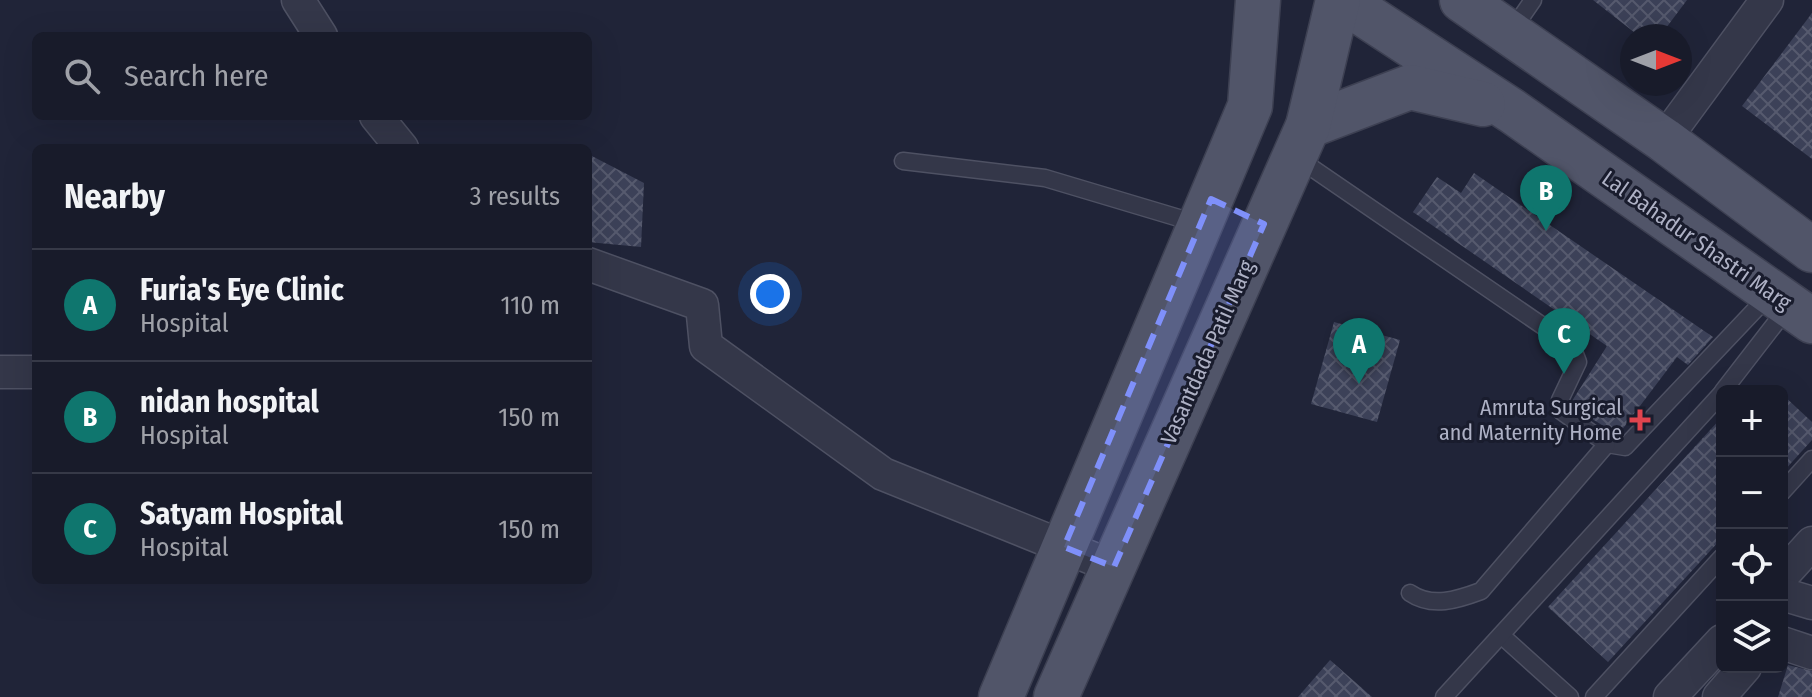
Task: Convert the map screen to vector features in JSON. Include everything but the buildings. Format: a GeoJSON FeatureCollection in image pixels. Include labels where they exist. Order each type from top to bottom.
{"type":"FeatureCollection","features":[{"type":"Feature","properties":{"kind":"main road"},"geometry":{"type":"LineString","coordinates":[[1001,697],[1250,106],[1258,0]]}},
{"type":"Feature","properties":{"kind":"main road","name":"Lal Bahadur Shastri Marg"},"geometry":{"type":"LineString","coordinates":[[1340,0],[1512,111],[1791,306]]}},
{"type":"Feature","properties":{"kind":"main road","name":"Vasantdada Patil Marg"},"geometry":{"type":"LineString","coordinates":[[1056,697],[1301,141],[1340,0]]}},
{"type":"Feature","properties":{"kind":"main road"},"geometry":{"type":"LineString","coordinates":[[1462,0],[1522,17],[1664,140],[1812,250]]}},
{"type":"Feature","properties":{"kind":"main road"},"geometry":{"type":"LineString","coordinates":[[1301,141],[1410,87],[1512,111]]}},
{"type":"Feature","properties":{"kind":"main road"},"geometry":{"type":"LineString","coordinates":[[1206,212],[1264,224]]}},
{"type":"Feature","properties":{"kind":"main road"},"geometry":{"type":"LineString","coordinates":[[1137,374],[1187,397]]}},
{"type":"Feature","properties":{"kind":"street"},"geometry":{"type":"LineString","coordinates":[[298,0],[318,32]]}},
{"type":"Feature","properties":{"kind":"street"},"geometry":{"type":"LineString","coordinates":[[1664,140],[1767,0]]}},
{"type":"Feature","properties":{"kind":"street"},"geometry":{"type":"LineString","coordinates":[[379,120],[399,144]]}},
{"type":"Feature","properties":{"kind":"street"},"geometry":{"type":"LineString","coordinates":[[592,265],[702,305],[706,346],[883,474],[1114,567]]}},
{"type":"Feature","properties":{"kind":"street"},"geometry":{"type":"LineString","coordinates":[[0,372],[32,372]]}},
{"type":"Feature","properties":{"kind":"street"},"geometry":{"type":"LineString","coordinates":[[1788,569],[1812,543]]}},
{"type":"Feature","properties":{"kind":"street"},"geometry":{"type":"LineString","coordinates":[[1788,596],[1812,603]]}},
{"type":"Feature","properties":{"kind":"street"},"geometry":{"type":"LineString","coordinates":[[1788,645],[1812,653]]}},
{"type":"Feature","properties":{"kind":"street"},"geometry":{"type":"LineString","coordinates":[[1670,697],[1716,647]]}},
{"type":"Feature","properties":{"kind":"street"},"geometry":{"type":"LineString","coordinates":[[1719,697],[1740,673]]}},
{"type":"Feature","properties":{"kind":"lane"},"geometry":{"type":"LineString","coordinates":[[1301,141],[1572,346],[1578,362],[1560,400],[1561,411],[1607,444],[1625,447],[1791,306]]}},
{"type":"Feature","properties":{"kind":"lane"},"geometry":{"type":"LineString","coordinates":[[903,161],[1045,178],[1206,212]]}},
{"type":"Feature","properties":{"kind":"lane"},"geometry":{"type":"LineString","coordinates":[[1729,385],[1791,306]]}},
{"type":"Feature","properties":{"kind":"lane"},"geometry":{"type":"LineString","coordinates":[[1444,697],[1716,400]]}},
{"type":"Feature","properties":{"kind":"lane"},"geometry":{"type":"LineString","coordinates":[[1410,593],[1424,603],[1458,599],[1481,591],[1607,444]]}},
{"type":"Feature","properties":{"kind":"lane"},"geometry":{"type":"LineString","coordinates":[[1788,485],[1812,459]]}},
{"type":"Feature","properties":{"kind":"lane"},"geometry":{"type":"LineString","coordinates":[[1594,697],[1716,564]]}},
{"type":"Feature","properties":{"kind":"lane"},"geometry":{"type":"LineString","coordinates":[[1501,635],[1570,697]]}},
{"type":"Feature","properties":{"kind":"highlighted area"},"geometry":{"type":"Polygon","coordinates":[[[1211,199],[1264,224],[1114,567],[1064,547],[1211,199]]]}},
{"type":"Feature","properties":{"kind":"place","name":"nidan hospital"},"geometry":{"type":"Point","coordinates":[1546,231]}},
{"type":"Feature","properties":{"kind":"place","name":"Satyam Hospital"},"geometry":{"type":"Point","coordinates":[1564,374]}},
{"type":"Feature","properties":{"kind":"place","name":"Furia's Eye Clinic"},"geometry":{"type":"Point","coordinates":[1359,384]}},
{"type":"Feature","properties":{"kind":"place","name":"Amruta Surgical and Maternity Home"},"geometry":{"type":"Point","coordinates":[1640,420]}}]}
